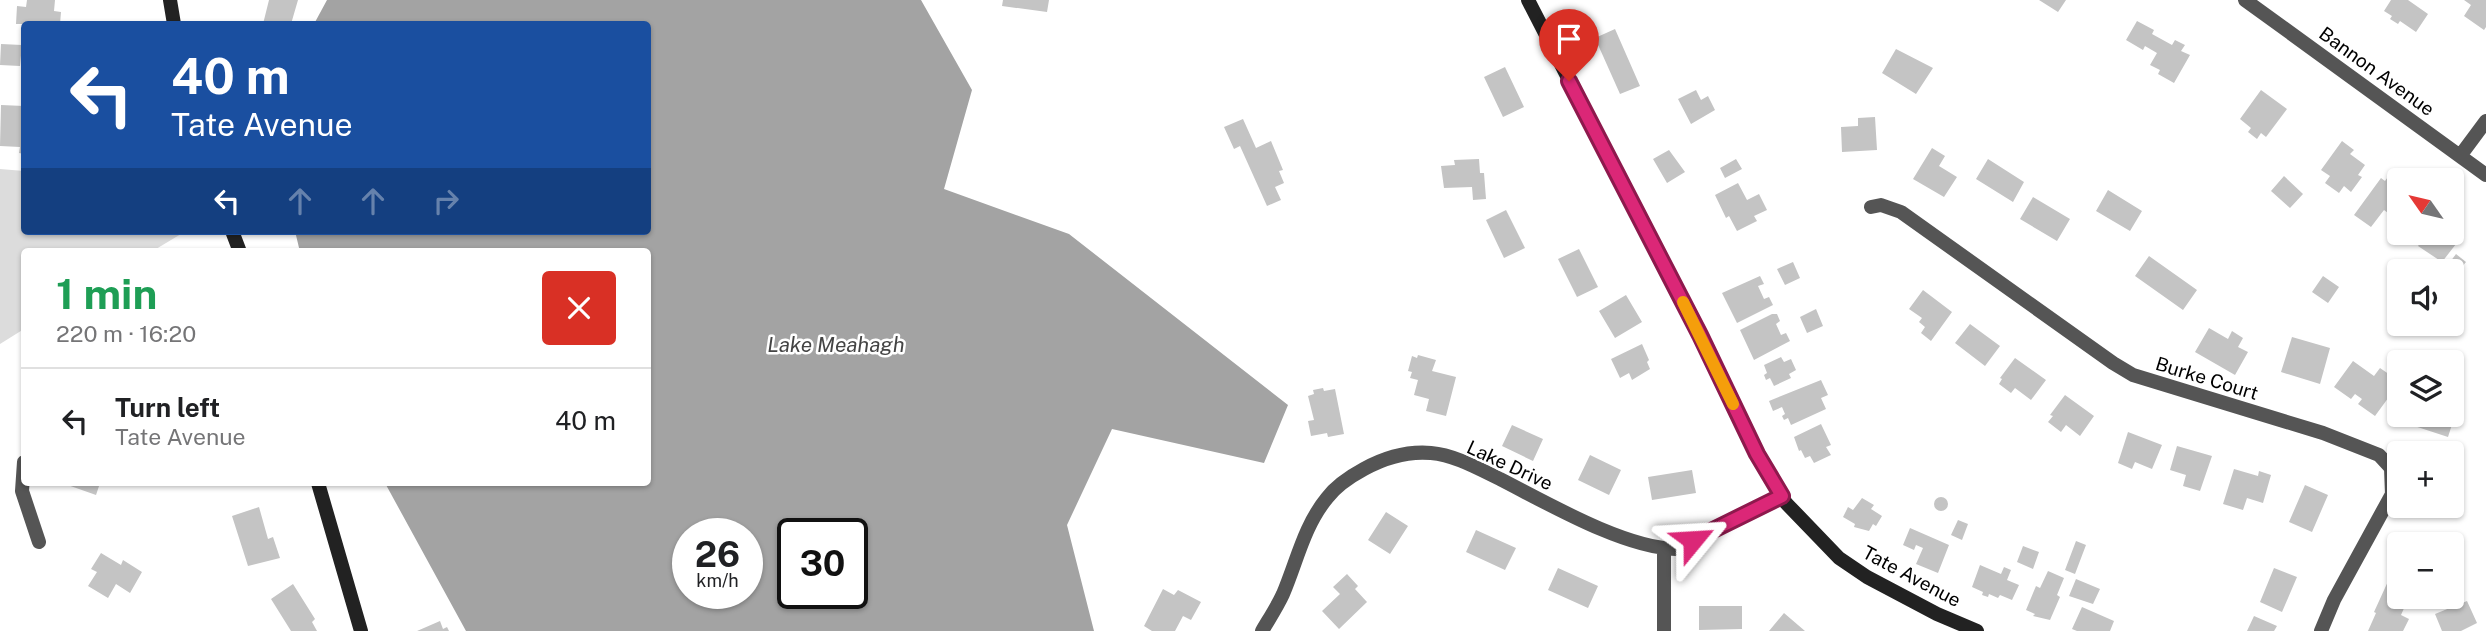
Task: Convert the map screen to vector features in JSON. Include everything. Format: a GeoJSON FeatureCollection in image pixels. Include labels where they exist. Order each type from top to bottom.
{"type":"FeatureCollection","features":[{"type":"Feature","properties":{"kind":"street"},"geometry":{"type":"LineString","coordinates":[[170,0],[174,21]]}},
{"type":"Feature","properties":{"kind":"street","name":"Tate Avenue"},"geometry":{"type":"LineString","coordinates":[[1528,0],[1700,335],[1757,454],[1786,503],[1839,558],[1867,577],[1937,614],[1978,631]]}},
{"type":"Feature","properties":{"kind":"street","name":"Bannon Avenue"},"geometry":{"type":"LineString","coordinates":[[2245,0],[2486,175]]}},
{"type":"Feature","properties":{"kind":"street"},"geometry":{"type":"LineString","coordinates":[[2460,156],[2486,121]]}},
{"type":"Feature","properties":{"kind":"street","name":"Burke Court"},"geometry":{"type":"LineString","coordinates":[[1871,207],[1881,205],[1901,212],[2133,375],[2323,433],[2379,455],[2391,468],[2392,494],[2334,600],[2321,631]]}},
{"type":"Feature","properties":{"kind":"street","name":"Lake Drive"},"geometry":{"type":"LineString","coordinates":[[1262,631],[1282,596],[1312,518],[1329,495],[1352,475],[1370,466],[1409,454],[1432,453],[1469,464],[1568,514],[1641,544],[1664,549]]}},
{"type":"Feature","properties":{"kind":"street"},"geometry":{"type":"LineString","coordinates":[[22,486],[39,542]]}},
{"type":"Feature","properties":{"kind":"street"},"geometry":{"type":"LineString","coordinates":[[319,486],[361,631]]}},
{"type":"Feature","properties":{"kind":"street"},"geometry":{"type":"LineString","coordinates":[[1664,631],[1664,549],[1676,549],[1782,496]]}},
{"type":"Feature","properties":{"kind":"shaded area"},"geometry":{"type":"Polygon","coordinates":[[[0,169],[21,171],[21,235],[179,235],[158,248],[21,248],[21,331],[0,344],[0,169]]]}},
{"type":"Feature","properties":{"kind":"water","name":"Lake Meahagh"},"geometry":{"type":"Polygon","coordinates":[[[327,0],[921,0],[972,90],[944,189],[1069,234],[1288,405],[1264,463],[1112,429],[1067,525],[1094,631],[466,631],[387,486],[651,486],[651,248],[299,248],[296,235],[651,235],[651,21],[316,21],[327,0]]]}},
{"type":"Feature","properties":{"kind":"building"},"geometry":{"type":"Polygon","coordinates":[[[27,0],[55,0],[54,11],[61,12],[60,21],[21,21],[21,24],[16,24],[17,6],[26,7],[27,0]]]}},
{"type":"Feature","properties":{"kind":"building"},"geometry":{"type":"Polygon","coordinates":[[[269,0],[298,0],[292,21],[264,21],[269,0]]]}},
{"type":"Feature","properties":{"kind":"building"},"geometry":{"type":"Polygon","coordinates":[[[1003,0],[1049,0],[1047,12],[1002,6],[1003,0]]]}},
{"type":"Feature","properties":{"kind":"building"},"geometry":{"type":"Polygon","coordinates":[[[2039,0],[2066,0],[2058,12],[2039,0]]]}},
{"type":"Feature","properties":{"kind":"building"},"geometry":{"type":"Polygon","coordinates":[[[2391,0],[2408,0],[2428,14],[2416,32],[2400,21],[2398,24],[2390,19],[2392,16],[2384,11],[2391,0]]]}},
{"type":"Feature","properties":{"kind":"building"},"geometry":{"type":"Polygon","coordinates":[[[2464,0],[2486,0],[2484,30],[2464,16],[2471,5],[2464,0]]]}},
{"type":"Feature","properties":{"kind":"building"},"geometry":{"type":"Polygon","coordinates":[[[2137,21],[2154,30],[2152,34],[2172,45],[2175,40],[2185,45],[2181,51],[2190,55],[2174,83],[2158,74],[2160,70],[2150,65],[2157,53],[2145,46],[2143,50],[2126,40],[2137,21]]]}},
{"type":"Feature","properties":{"kind":"building"},"geometry":{"type":"Polygon","coordinates":[[[1615,29],[1640,86],[1620,94],[1595,38],[1615,29]]]}},
{"type":"Feature","properties":{"kind":"building"},"geometry":{"type":"Polygon","coordinates":[[[1,44],[21,45],[20,66],[0,65],[1,44]]]}},
{"type":"Feature","properties":{"kind":"building"},"geometry":{"type":"Polygon","coordinates":[[[1896,49],[1933,68],[1916,94],[1882,73],[1896,49]]]}},
{"type":"Feature","properties":{"kind":"building"},"geometry":{"type":"Polygon","coordinates":[[[1505,67],[1524,107],[1503,117],[1484,77],[1505,67]]]}},
{"type":"Feature","properties":{"kind":"building"},"geometry":{"type":"Polygon","coordinates":[[[1696,90],[1701,100],[1708,96],[1715,110],[1691,124],[1678,99],[1696,90]]]}},
{"type":"Feature","properties":{"kind":"building"},"geometry":{"type":"Polygon","coordinates":[[[2261,90],[2287,109],[2266,137],[2261,133],[2257,139],[2248,132],[2251,128],[2240,119],[2261,90]]]}},
{"type":"Feature","properties":{"kind":"building"},"geometry":{"type":"Polygon","coordinates":[[[1,105],[21,106],[21,153],[20,147],[0,146],[1,105]]]}},
{"type":"Feature","properties":{"kind":"building"},"geometry":{"type":"Polygon","coordinates":[[[1875,117],[1877,150],[1842,152],[1841,127],[1858,126],[1858,118],[1875,117]]]}},
{"type":"Feature","properties":{"kind":"building"},"geometry":{"type":"Polygon","coordinates":[[[1243,119],[1256,148],[1271,141],[1283,170],[1279,171],[1284,183],[1275,187],[1281,200],[1267,206],[1240,146],[1234,149],[1224,127],[1243,119]]]}},
{"type":"Feature","properties":{"kind":"building"},"geometry":{"type":"Polygon","coordinates":[[[2342,141],[2354,150],[2350,154],[2365,165],[2358,175],[2362,177],[2351,192],[2344,186],[2339,193],[2325,183],[2330,176],[2321,170],[2342,141]]]}},
{"type":"Feature","properties":{"kind":"building"},"geometry":{"type":"Polygon","coordinates":[[[1932,148],[1945,156],[1939,166],[1957,177],[1944,197],[1913,179],[1932,148]]]}},
{"type":"Feature","properties":{"kind":"building"},"geometry":{"type":"Polygon","coordinates":[[[1669,150],[1685,172],[1667,183],[1653,159],[1669,150]]]}},
{"type":"Feature","properties":{"kind":"building"},"geometry":{"type":"Polygon","coordinates":[[[1479,159],[1480,173],[1484,173],[1486,199],[1473,200],[1472,187],[1444,188],[1441,166],[1455,165],[1454,160],[1479,159]]]}},
{"type":"Feature","properties":{"kind":"building"},"geometry":{"type":"Polygon","coordinates":[[[1736,159],[1742,169],[1725,178],[1720,168],[1736,159]]]}},
{"type":"Feature","properties":{"kind":"building"},"geometry":{"type":"Polygon","coordinates":[[[1988,159],[2024,182],[2013,202],[1976,179],[1988,159]]]}},
{"type":"Feature","properties":{"kind":"building"},"geometry":{"type":"Polygon","coordinates":[[[2284,176],[2303,194],[2290,208],[2271,191],[2284,176]]]}},
{"type":"Feature","properties":{"kind":"building"},"geometry":{"type":"Polygon","coordinates":[[[2381,178],[2385,181],[2387,178],[2387,212],[2384,210],[2371,227],[2354,215],[2381,178]]]}},
{"type":"Feature","properties":{"kind":"building"},"geometry":{"type":"Polygon","coordinates":[[[1738,183],[1747,200],[1759,194],[1767,210],[1754,216],[1757,221],[1737,231],[1729,216],[1726,218],[1715,195],[1738,183]]]}},
{"type":"Feature","properties":{"kind":"building"},"geometry":{"type":"Polygon","coordinates":[[[2108,190],[2142,211],[2130,231],[2096,211],[2108,190]]]}},
{"type":"Feature","properties":{"kind":"building"},"geometry":{"type":"Polygon","coordinates":[[[2033,197],[2070,219],[2057,241],[2020,219],[2033,197]]]}},
{"type":"Feature","properties":{"kind":"building"},"geometry":{"type":"Polygon","coordinates":[[[1506,210],[1525,248],[1504,258],[1486,220],[1506,210]]]}},
{"type":"Feature","properties":{"kind":"building"},"geometry":{"type":"Polygon","coordinates":[[[2455,245],[2444,259],[2438,259],[2418,246],[2455,245]]]}},
{"type":"Feature","properties":{"kind":"building"},"geometry":{"type":"Polygon","coordinates":[[[1579,249],[1598,287],[1577,297],[1558,259],[1579,249]]]}},
{"type":"Feature","properties":{"kind":"building"},"geometry":{"type":"Polygon","coordinates":[[[2149,256],[2197,290],[2183,310],[2135,276],[2149,256]]]}},
{"type":"Feature","properties":{"kind":"building"},"geometry":{"type":"Polygon","coordinates":[[[1793,262],[1800,278],[1785,285],[1777,269],[1793,262]]]}},
{"type":"Feature","properties":{"kind":"building"},"geometry":{"type":"Polygon","coordinates":[[[1760,276],[1764,284],[1758,286],[1764,299],[1769,297],[1773,305],[1737,323],[1722,293],[1760,276]]]}},
{"type":"Feature","properties":{"kind":"building"},"geometry":{"type":"Polygon","coordinates":[[[2323,276],[2339,287],[2328,303],[2312,292],[2323,276]]]}},
{"type":"Feature","properties":{"kind":"building"},"geometry":{"type":"Polygon","coordinates":[[[1923,290],[1952,312],[1931,341],[1921,333],[1925,327],[1919,322],[1922,318],[1909,309],[1923,290]]]}},
{"type":"Feature","properties":{"kind":"building"},"geometry":{"type":"Polygon","coordinates":[[[1626,295],[1642,322],[1615,338],[1599,311],[1626,295]]]}},
{"type":"Feature","properties":{"kind":"building"},"geometry":{"type":"Polygon","coordinates":[[[1816,309],[1823,326],[1807,333],[1800,317],[1816,309]]]}},
{"type":"Feature","properties":{"kind":"building"},"geometry":{"type":"Polygon","coordinates":[[[1777,314],[1780,321],[1776,324],[1781,335],[1786,333],[1790,341],[1754,360],[1740,330],[1777,314]]]}},
{"type":"Feature","properties":{"kind":"building"},"geometry":{"type":"Polygon","coordinates":[[[1970,324],[2000,346],[1985,366],[1955,343],[1970,324]]]}},
{"type":"Feature","properties":{"kind":"building"},"geometry":{"type":"Polygon","coordinates":[[[2209,328],[2228,339],[2232,331],[2243,338],[2238,347],[2248,352],[2235,375],[2195,352],[2209,328]]]}},
{"type":"Feature","properties":{"kind":"building"},"geometry":{"type":"Polygon","coordinates":[[[2292,337],[2330,348],[2320,384],[2281,372],[2292,337]]]}},
{"type":"Feature","properties":{"kind":"building"},"geometry":{"type":"Polygon","coordinates":[[[1642,344],[1650,369],[1632,380],[1629,373],[1620,378],[1611,359],[1642,344]]]}},
{"type":"Feature","properties":{"kind":"building"},"geometry":{"type":"Polygon","coordinates":[[[1418,355],[1436,360],[1432,371],[1456,377],[1446,416],[1426,411],[1429,399],[1414,395],[1418,380],[1410,378],[1412,372],[1408,371],[1412,356],[1417,358],[1418,355]]]}},
{"type":"Feature","properties":{"kind":"building"},"geometry":{"type":"Polygon","coordinates":[[[1781,357],[1784,362],[1791,359],[1796,370],[1789,374],[1791,378],[1774,386],[1770,378],[1766,380],[1764,365],[1781,357]]]}},
{"type":"Feature","properties":{"kind":"building"},"geometry":{"type":"Polygon","coordinates":[[[2015,358],[2046,380],[2031,400],[2015,388],[2011,393],[1999,384],[2002,379],[2000,378],[2015,358]]]}},
{"type":"Feature","properties":{"kind":"building"},"geometry":{"type":"Polygon","coordinates":[[[2353,361],[2374,376],[2380,368],[2387,373],[2387,400],[2375,416],[2358,404],[2362,399],[2355,394],[2351,399],[2334,387],[2353,361]]]}},
{"type":"Feature","properties":{"kind":"building"},"geometry":{"type":"Polygon","coordinates":[[[1821,380],[1828,395],[1821,398],[1826,409],[1791,425],[1788,418],[1784,420],[1782,416],[1785,414],[1782,407],[1773,411],[1769,401],[1821,380]]]}},
{"type":"Feature","properties":{"kind":"building"},"geometry":{"type":"Polygon","coordinates":[[[1323,388],[1324,391],[1335,389],[1344,434],[1311,436],[1308,421],[1314,420],[1308,396],[1314,394],[1313,390],[1323,388]]]}},
{"type":"Feature","properties":{"kind":"building"},"geometry":{"type":"Polygon","coordinates":[[[2065,395],[2094,416],[2080,436],[2066,425],[2061,432],[2048,422],[2065,395]]]}},
{"type":"Feature","properties":{"kind":"building"},"geometry":{"type":"Polygon","coordinates":[[[1821,424],[1831,445],[1826,447],[1831,455],[1814,463],[1810,456],[1805,458],[1801,450],[1799,451],[1794,437],[1821,424]]]}},
{"type":"Feature","properties":{"kind":"building"},"geometry":{"type":"Polygon","coordinates":[[[1512,425],[1543,439],[1533,461],[1502,446],[1512,425]]]}},
{"type":"Feature","properties":{"kind":"building"},"geometry":{"type":"Polygon","coordinates":[[[2417,427],[2451,427],[2448,437],[2417,427]]]}},
{"type":"Feature","properties":{"kind":"building"},"geometry":{"type":"Polygon","coordinates":[[[2128,432],[2162,445],[2152,469],[2135,462],[2132,469],[2118,463],[2128,432]]]}},
{"type":"Feature","properties":{"kind":"building"},"geometry":{"type":"Polygon","coordinates":[[[2177,446],[2212,456],[2200,491],[2183,486],[2186,475],[2170,470],[2177,446]]]}},
{"type":"Feature","properties":{"kind":"building"},"geometry":{"type":"Polygon","coordinates":[[[1590,455],[1621,470],[1609,495],[1578,480],[1590,455]]]}},
{"type":"Feature","properties":{"kind":"building"},"geometry":{"type":"Polygon","coordinates":[[[2234,469],[2258,476],[2259,471],[2271,475],[2263,503],[2247,498],[2243,510],[2223,504],[2234,469]]]}},
{"type":"Feature","properties":{"kind":"building"},"geometry":{"type":"Polygon","coordinates":[[[1692,470],[1696,493],[1652,500],[1648,477],[1692,470]]]}},
{"type":"Feature","properties":{"kind":"building"},"geometry":{"type":"Polygon","coordinates":[[[2305,485],[2328,495],[2312,532],[2289,522],[2305,485]]]}},
{"type":"Feature","properties":{"kind":"building"},"geometry":{"type":"Polygon","coordinates":[[[70,486],[99,486],[96,495],[70,486]]]}},
{"type":"Feature","properties":{"kind":"building"},"geometry":{"type":"Polygon","coordinates":[[[1938,497],[1944,497],[1948,504],[1944,511],[1938,511],[1934,507],[1934,501],[1938,497]]]}},
{"type":"Feature","properties":{"kind":"building"},"geometry":{"type":"Polygon","coordinates":[[[1862,498],[1874,505],[1871,509],[1882,516],[1869,531],[1854,527],[1855,524],[1843,517],[1848,507],[1853,510],[1862,498]]]}},
{"type":"Feature","properties":{"kind":"building"},"geometry":{"type":"Polygon","coordinates":[[[259,507],[268,539],[273,537],[280,558],[248,566],[232,516],[259,507]]]}},
{"type":"Feature","properties":{"kind":"building"},"geometry":{"type":"Polygon","coordinates":[[[1386,512],[1408,526],[1390,554],[1368,540],[1386,512]]]}},
{"type":"Feature","properties":{"kind":"building"},"geometry":{"type":"Polygon","coordinates":[[[1958,520],[1968,524],[1962,540],[1951,535],[1958,520]]]}},
{"type":"Feature","properties":{"kind":"building"},"geometry":{"type":"Polygon","coordinates":[[[1910,528],[1949,545],[1938,573],[1916,564],[1923,548],[1916,545],[1914,550],[1903,545],[1910,528]]]}},
{"type":"Feature","properties":{"kind":"building"},"geometry":{"type":"Polygon","coordinates":[[[1476,530],[1516,548],[1505,570],[1466,552],[1476,530]]]}},
{"type":"Feature","properties":{"kind":"building"},"geometry":{"type":"Polygon","coordinates":[[[2076,541],[2086,545],[2075,574],[2065,570],[2076,541]]]}},
{"type":"Feature","properties":{"kind":"building"},"geometry":{"type":"Polygon","coordinates":[[[2023,546],[2039,552],[2033,569],[2017,562],[2023,546]]]}},
{"type":"Feature","properties":{"kind":"building"},"geometry":{"type":"Polygon","coordinates":[[[101,553],[121,565],[123,560],[142,572],[130,593],[116,584],[108,598],[88,586],[97,572],[91,569],[101,553]]]}},
{"type":"Feature","properties":{"kind":"building"},"geometry":{"type":"Polygon","coordinates":[[[1980,565],[2001,574],[2004,567],[2011,570],[2007,580],[2019,585],[2012,600],[2000,595],[1998,598],[1989,594],[1988,597],[1972,587],[1980,565]]]}},
{"type":"Feature","properties":{"kind":"building"},"geometry":{"type":"Polygon","coordinates":[[[1558,568],[1598,586],[1588,608],[1548,590],[1558,568]]]}},
{"type":"Feature","properties":{"kind":"building"},"geometry":{"type":"Polygon","coordinates":[[[2274,568],[2297,577],[2282,612],[2260,602],[2274,568]]]}},
{"type":"Feature","properties":{"kind":"building"},"geometry":{"type":"Polygon","coordinates":[[[2048,571],[2064,578],[2057,595],[2060,597],[2050,620],[2033,616],[2035,614],[2026,610],[2036,586],[2040,588],[2048,571]]]}},
{"type":"Feature","properties":{"kind":"building"},"geometry":{"type":"Polygon","coordinates":[[[1347,574],[1358,586],[1355,589],[1367,602],[1339,629],[1322,611],[1340,594],[1333,587],[1347,574]]]}},
{"type":"Feature","properties":{"kind":"building"},"geometry":{"type":"Polygon","coordinates":[[[2076,579],[2100,589],[2093,604],[2069,596],[2076,579]]]}},
{"type":"Feature","properties":{"kind":"building"},"geometry":{"type":"Polygon","coordinates":[[[293,584],[315,619],[312,622],[317,631],[291,631],[271,599],[293,584]]]}},
{"type":"Feature","properties":{"kind":"building"},"geometry":{"type":"Polygon","coordinates":[[[2387,584],[2387,609],[2404,609],[2401,615],[2409,619],[2403,631],[2368,631],[2376,613],[2374,612],[2387,584]]]}},
{"type":"Feature","properties":{"kind":"building"},"geometry":{"type":"Polygon","coordinates":[[[1163,589],[1174,595],[1178,590],[1201,602],[1191,620],[1183,616],[1175,631],[1152,631],[1144,626],[1163,589]]]}},
{"type":"Feature","properties":{"kind":"building"},"geometry":{"type":"Polygon","coordinates":[[[2467,601],[2477,623],[2461,631],[2442,631],[2435,614],[2447,609],[2464,609],[2464,602],[2467,601]]]}},
{"type":"Feature","properties":{"kind":"building"},"geometry":{"type":"Polygon","coordinates":[[[1699,606],[1742,606],[1742,629],[1699,630],[1699,606]]]}},
{"type":"Feature","properties":{"kind":"building"},"geometry":{"type":"Polygon","coordinates":[[[2082,607],[2114,621],[2110,631],[2072,629],[2082,607]]]}},
{"type":"Feature","properties":{"kind":"building"},"geometry":{"type":"Polygon","coordinates":[[[1784,613],[1805,631],[1769,631],[1784,613]]]}},
{"type":"Feature","properties":{"kind":"building"},"geometry":{"type":"Polygon","coordinates":[[[2254,616],[2277,626],[2274,631],[2247,631],[2254,616]]]}},
{"type":"Feature","properties":{"kind":"building"},"geometry":{"type":"Polygon","coordinates":[[[440,621],[443,629],[447,627],[449,631],[417,631],[440,621]]]}},
{"type":"Feature","properties":{"kind":"slow traffic"},"geometry":{"type":"LineString","coordinates":[[1683,302],[1733,404]]}},
{"type":"Feature","properties":{"kind":"route"},"geometry":{"type":"LineString","coordinates":[[1569,81],[1700,335],[1757,454],[1782,496],[1693,540]]}}]}
